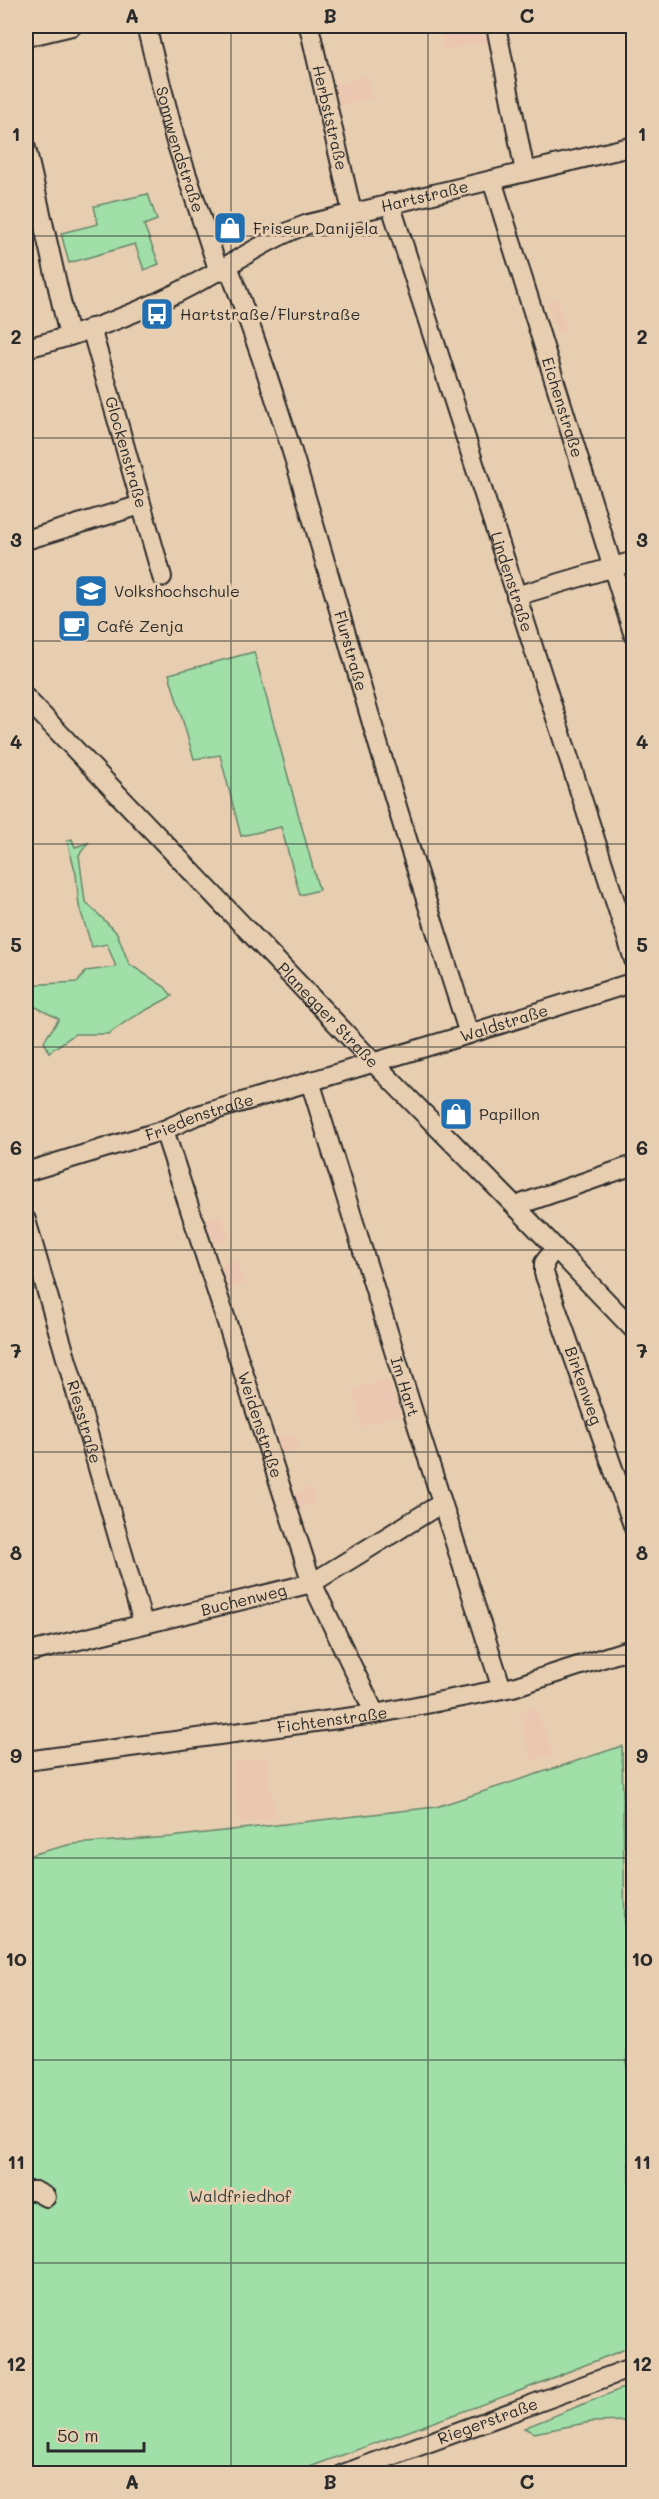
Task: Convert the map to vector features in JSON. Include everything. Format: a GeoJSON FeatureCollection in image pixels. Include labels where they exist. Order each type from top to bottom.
{"type":"FeatureCollection","features":[{"type":"Feature","properties":{"kind":"street"},"geometry":{"type":"LineString","coordinates":[[26,37],[72,26]]}},
{"type":"Feature","properties":{"kind":"street","name":"Sonnwendstraße"},"geometry":{"type":"LineString","coordinates":[[146,26],[175,139],[223,269]]}},
{"type":"Feature","properties":{"kind":"street","name":"Herbststraße"},"geometry":{"type":"LineString","coordinates":[[309,26],[352,212]]}},
{"type":"Feature","properties":{"kind":"street"},"geometry":{"type":"LineString","coordinates":[[496,26],[525,172]]}},
{"type":"Feature","properties":{"kind":"street","name":"Hartstraße"},"geometry":{"type":"LineString","coordinates":[[26,348],[69,336],[160,301],[299,227],[352,212],[633,146]]}},
{"type":"Feature","properties":{"kind":"street"},"geometry":{"type":"LineString","coordinates":[[26,148],[69,336]]}},
{"type":"Feature","properties":{"kind":"street","name":"Eichenstraße"},"geometry":{"type":"LineString","coordinates":[[492,180],[633,636]]}},
{"type":"Feature","properties":{"kind":"street","name":"Lindenstraße"},"geometry":{"type":"LineString","coordinates":[[390,203],[633,960]]}},
{"type":"Feature","properties":{"kind":"street","name":"Flurstraße"},"geometry":{"type":"LineString","coordinates":[[223,269],[273,392],[316,527],[386,772],[469,1035]]}},
{"type":"Feature","properties":{"kind":"street","name":"Glockenstraße"},"geometry":{"type":"LineString","coordinates":[[91,328],[162,577]]}},
{"type":"Feature","properties":{"kind":"street"},"geometry":{"type":"LineString","coordinates":[[26,540],[141,506]]}},
{"type":"Feature","properties":{"kind":"street"},"geometry":{"type":"LineString","coordinates":[[516,596],[633,561]]}},
{"type":"Feature","properties":{"kind":"street","name":"Planegger Straße"},"geometry":{"type":"LineString","coordinates":[[26,698],[374,1063],[518,1208],[633,1330]]}},
{"type":"Feature","properties":{"kind":"street","name":"Waldstraße"},"geometry":{"type":"LineString","coordinates":[[374,1063],[633,982]]}},
{"type":"Feature","properties":{"kind":"street","name":"Friedenstraße"},"geometry":{"type":"LineString","coordinates":[[26,1172],[164,1130],[195,1116],[374,1063]]}},
{"type":"Feature","properties":{"kind":"street","name":"Im Hart"},"geometry":{"type":"LineString","coordinates":[[310,1081],[502,1689]]}},
{"type":"Feature","properties":{"kind":"street","name":"Weidenstraße"},"geometry":{"type":"LineString","coordinates":[[164,1130],[312,1583],[375,1714]]}},
{"type":"Feature","properties":{"kind":"street"},"geometry":{"type":"LineString","coordinates":[[518,1208],[524,1203],[633,1165]]}},
{"type":"Feature","properties":{"kind":"street","name":"Riesstraße"},"geometry":{"type":"LineString","coordinates":[[26,1220],[143,1623]]}},
{"type":"Feature","properties":{"kind":"street","name":"Birkenweg"},"geometry":{"type":"LineString","coordinates":[[555,1248],[544,1263],[546,1281],[633,1528]]}},
{"type":"Feature","properties":{"kind":"street","name":"Buchenweg"},"geometry":{"type":"LineString","coordinates":[[26,1653],[312,1583],[442,1503]]}},
{"type":"Feature","properties":{"kind":"street","name":"Fichtenstraße"},"geometry":{"type":"LineString","coordinates":[[26,1761],[375,1714],[502,1689],[633,1648]]}},
{"type":"Feature","properties":{"kind":"street"},"geometry":{"type":"LineString","coordinates":[[26,2192],[35,2191],[46,2197]]}},
{"type":"Feature","properties":{"kind":"street","name":"Riegerstraße"},"geometry":{"type":"LineString","coordinates":[[343,2474],[633,2367]]}},
{"type":"Feature","properties":{"kind":"shaded area"},"geometry":{"type":"Polygon","coordinates":[[[439,26],[488,26],[491,42],[443,50],[439,26]]]}},
{"type":"Feature","properties":{"kind":"shaded area"},"geometry":{"type":"Polygon","coordinates":[[[367,76],[372,99],[337,107],[332,84],[367,76]]]}},
{"type":"Feature","properties":{"kind":"shaded area"},"geometry":{"type":"Polygon","coordinates":[[[557,298],[567,331],[557,334],[547,301],[557,298]]]}},
{"type":"Feature","properties":{"kind":"shaded area"},"geometry":{"type":"Polygon","coordinates":[[[221,1214],[229,1239],[210,1245],[202,1220],[221,1214]]]}},
{"type":"Feature","properties":{"kind":"shaded area"},"geometry":{"type":"Polygon","coordinates":[[[236,1259],[244,1284],[226,1290],[218,1265],[236,1259]]]}},
{"type":"Feature","properties":{"kind":"shaded area"},"geometry":{"type":"Polygon","coordinates":[[[388,1379],[401,1414],[361,1427],[353,1389],[388,1379]]]}},
{"type":"Feature","properties":{"kind":"shaded area"},"geometry":{"type":"Polygon","coordinates":[[[294,1433],[299,1448],[279,1455],[274,1439],[294,1433]]]}},
{"type":"Feature","properties":{"kind":"shaded area"},"geometry":{"type":"Polygon","coordinates":[[[310,1487],[316,1502],[297,1509],[292,1493],[310,1487]]]}},
{"type":"Feature","properties":{"kind":"shaded area"},"geometry":{"type":"Polygon","coordinates":[[[536,1707],[553,1754],[532,1761],[519,1713],[536,1707]]]}},
{"type":"Feature","properties":{"kind":"shaded area"},"geometry":{"type":"Polygon","coordinates":[[[267,1757],[275,1818],[239,1823],[232,1762],[267,1757]]]}},
{"type":"Feature","properties":{"kind":"green space"},"geometry":{"type":"Polygon","coordinates":[[[148,194],[157,220],[144,225],[159,264],[144,270],[135,244],[69,263],[61,233],[98,224],[94,206],[148,194]]]}},
{"type":"Feature","properties":{"kind":"green space"},"geometry":{"type":"Polygon","coordinates":[[[254,652],[319,890],[300,895],[281,827],[241,836],[220,755],[194,759],[169,674],[254,652]]]}},
{"type":"Feature","properties":{"kind":"green space"},"geometry":{"type":"Polygon","coordinates":[[[72,839],[75,847],[88,843],[79,855],[85,901],[117,933],[129,964],[165,987],[172,996],[108,1034],[75,1034],[49,1052],[44,1041],[59,1019],[32,1005],[26,985],[78,982],[86,971],[116,967],[107,944],[92,947],[79,906],[76,874],[67,841],[72,839]]]}},
{"type":"Feature","properties":{"kind":"green space","name":"Waldfriedhof"},"geometry":{"type":"Polygon","coordinates":[[[622,1746],[629,2182],[634,2182],[633,2346],[522,2390],[293,2473],[26,2473],[26,1856],[72,1844],[170,1837],[436,1807],[622,1746]]]}},
{"type":"Feature","properties":{"kind":"green space"},"geometry":{"type":"Polygon","coordinates":[[[633,2384],[633,2421],[591,2422],[534,2433],[524,2428],[633,2384]]]}},
{"type":"Feature","properties":{"kind":"place","name":"Friseur Danijela"},"geometry":{"type":"Point","coordinates":[230,228]}},
{"type":"Feature","properties":{"kind":"place","name":"Hartstraße/Flurstraße"},"geometry":{"type":"Point","coordinates":[157,314]}},
{"type":"Feature","properties":{"kind":"place","name":"Volkshochschule"},"geometry":{"type":"Point","coordinates":[91,591]}},
{"type":"Feature","properties":{"kind":"place","name":"Café Zenja"},"geometry":{"type":"Point","coordinates":[74,626]}},
{"type":"Feature","properties":{"kind":"place","name":"Papillon"},"geometry":{"type":"Point","coordinates":[456,1114]}}]}
